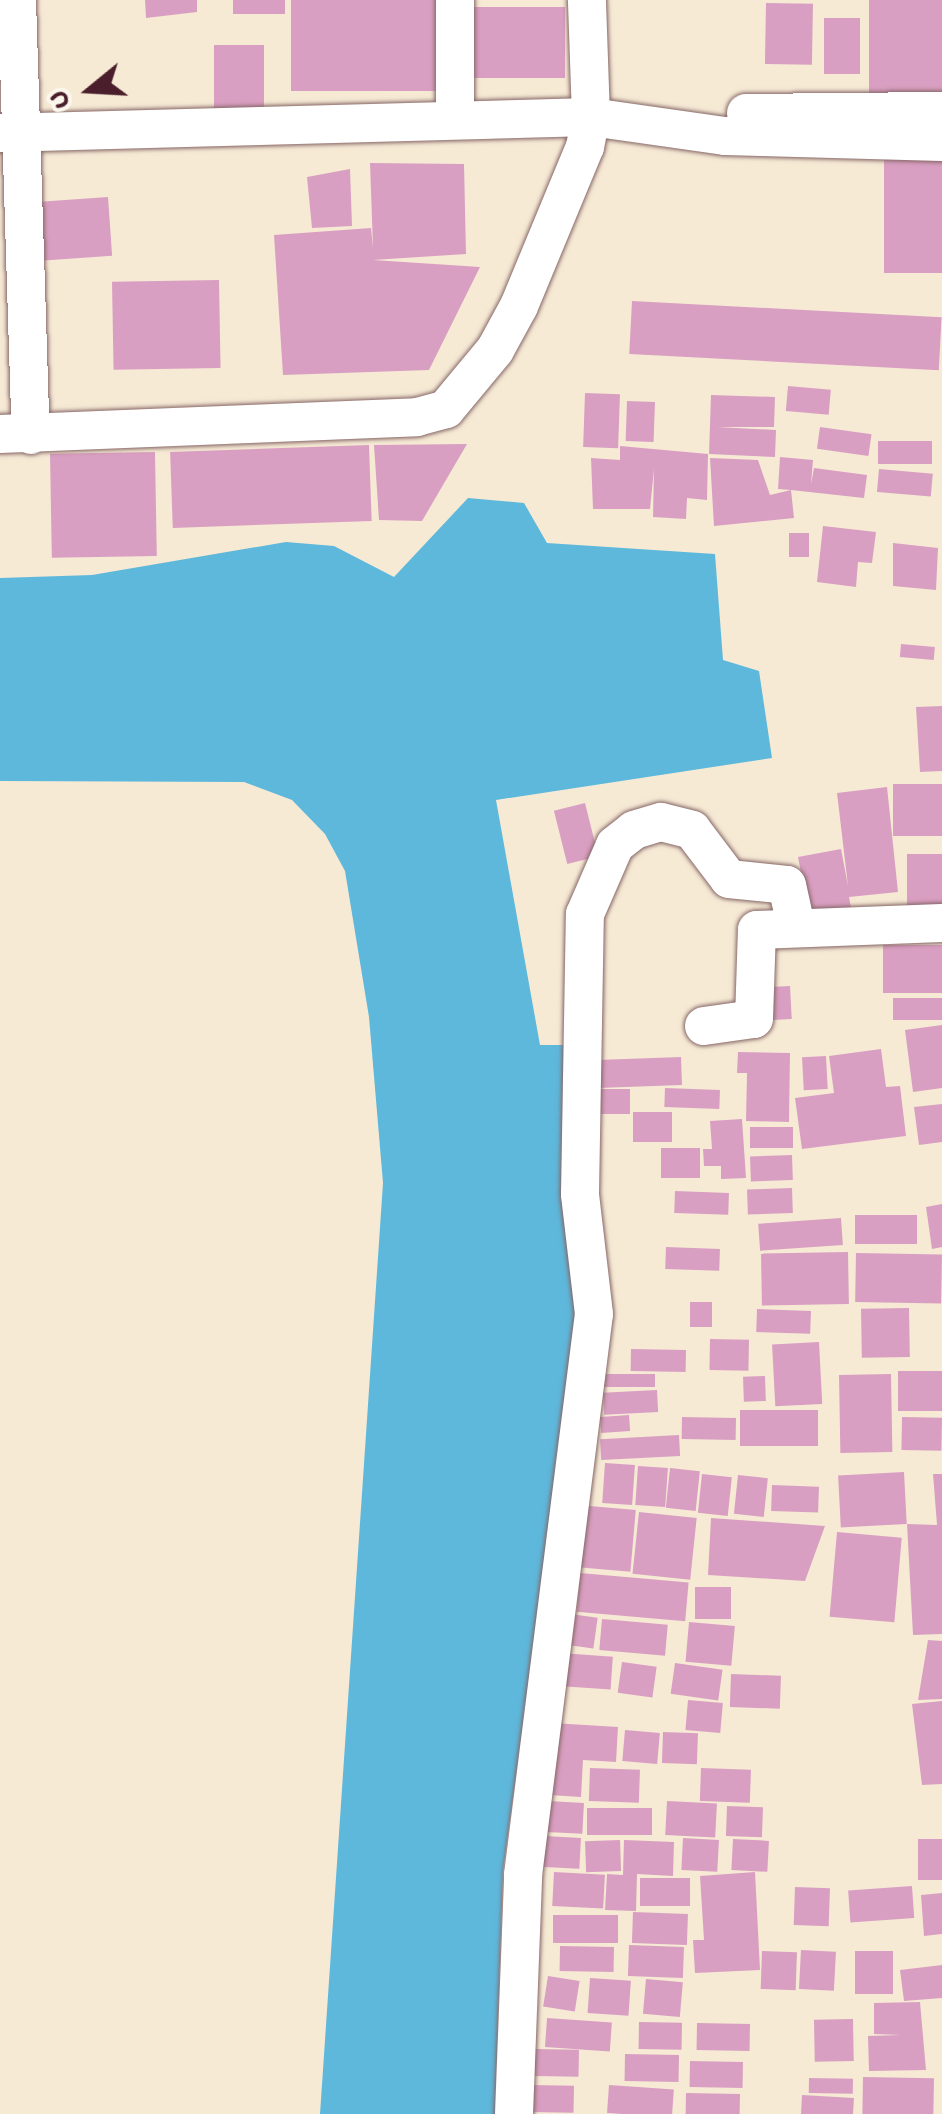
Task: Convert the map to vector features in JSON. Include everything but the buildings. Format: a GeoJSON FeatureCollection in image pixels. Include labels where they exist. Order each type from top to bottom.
{"type":"FeatureCollection","features":[{"type":"Feature","properties":{"kind":"street"},"geometry":{"type":"LineString","coordinates":[[17,0],[12,133],[16,434],[417,417],[446,408],[495,350],[519,306],[585,147],[591,117],[587,0]]}},
{"type":"Feature","properties":{"kind":"street"},"geometry":{"type":"LineString","coordinates":[[455,0],[455,120]]}},
{"type":"Feature","properties":{"kind":"street"},"geometry":{"type":"LineString","coordinates":[[12,133],[591,117],[659,124],[784,124],[942,112]]}},
{"type":"Feature","properties":{"kind":"street"},"geometry":{"type":"LineString","coordinates":[[784,124],[942,142]]}},
{"type":"Feature","properties":{"kind":"street"},"geometry":{"type":"LineString","coordinates":[[514,2114],[523,1876],[594,1314],[580,1194],[585,914],[615,845],[634,830],[661,822],[692,830],[729,879],[787,885],[796,926]]}},
{"type":"Feature","properties":{"kind":"street"},"geometry":{"type":"LineString","coordinates":[[704,1026],[754,1019],[754,931],[942,922]]}},
{"type":"Feature","properties":{"kind":"water"},"geometry":{"type":"Polygon","coordinates":[[[468,498],[524,503],[547,543],[715,554],[723,660],[759,671],[772,758],[496,800],[540,1045],[566,1045],[580,1305],[503,1871],[495,2114],[320,2114],[383,1183],[369,1017],[345,871],[325,834],[292,800],[244,782],[0,781],[0,578],[92,575],[286,542],[334,546],[394,577],[468,498]]]}}]}
